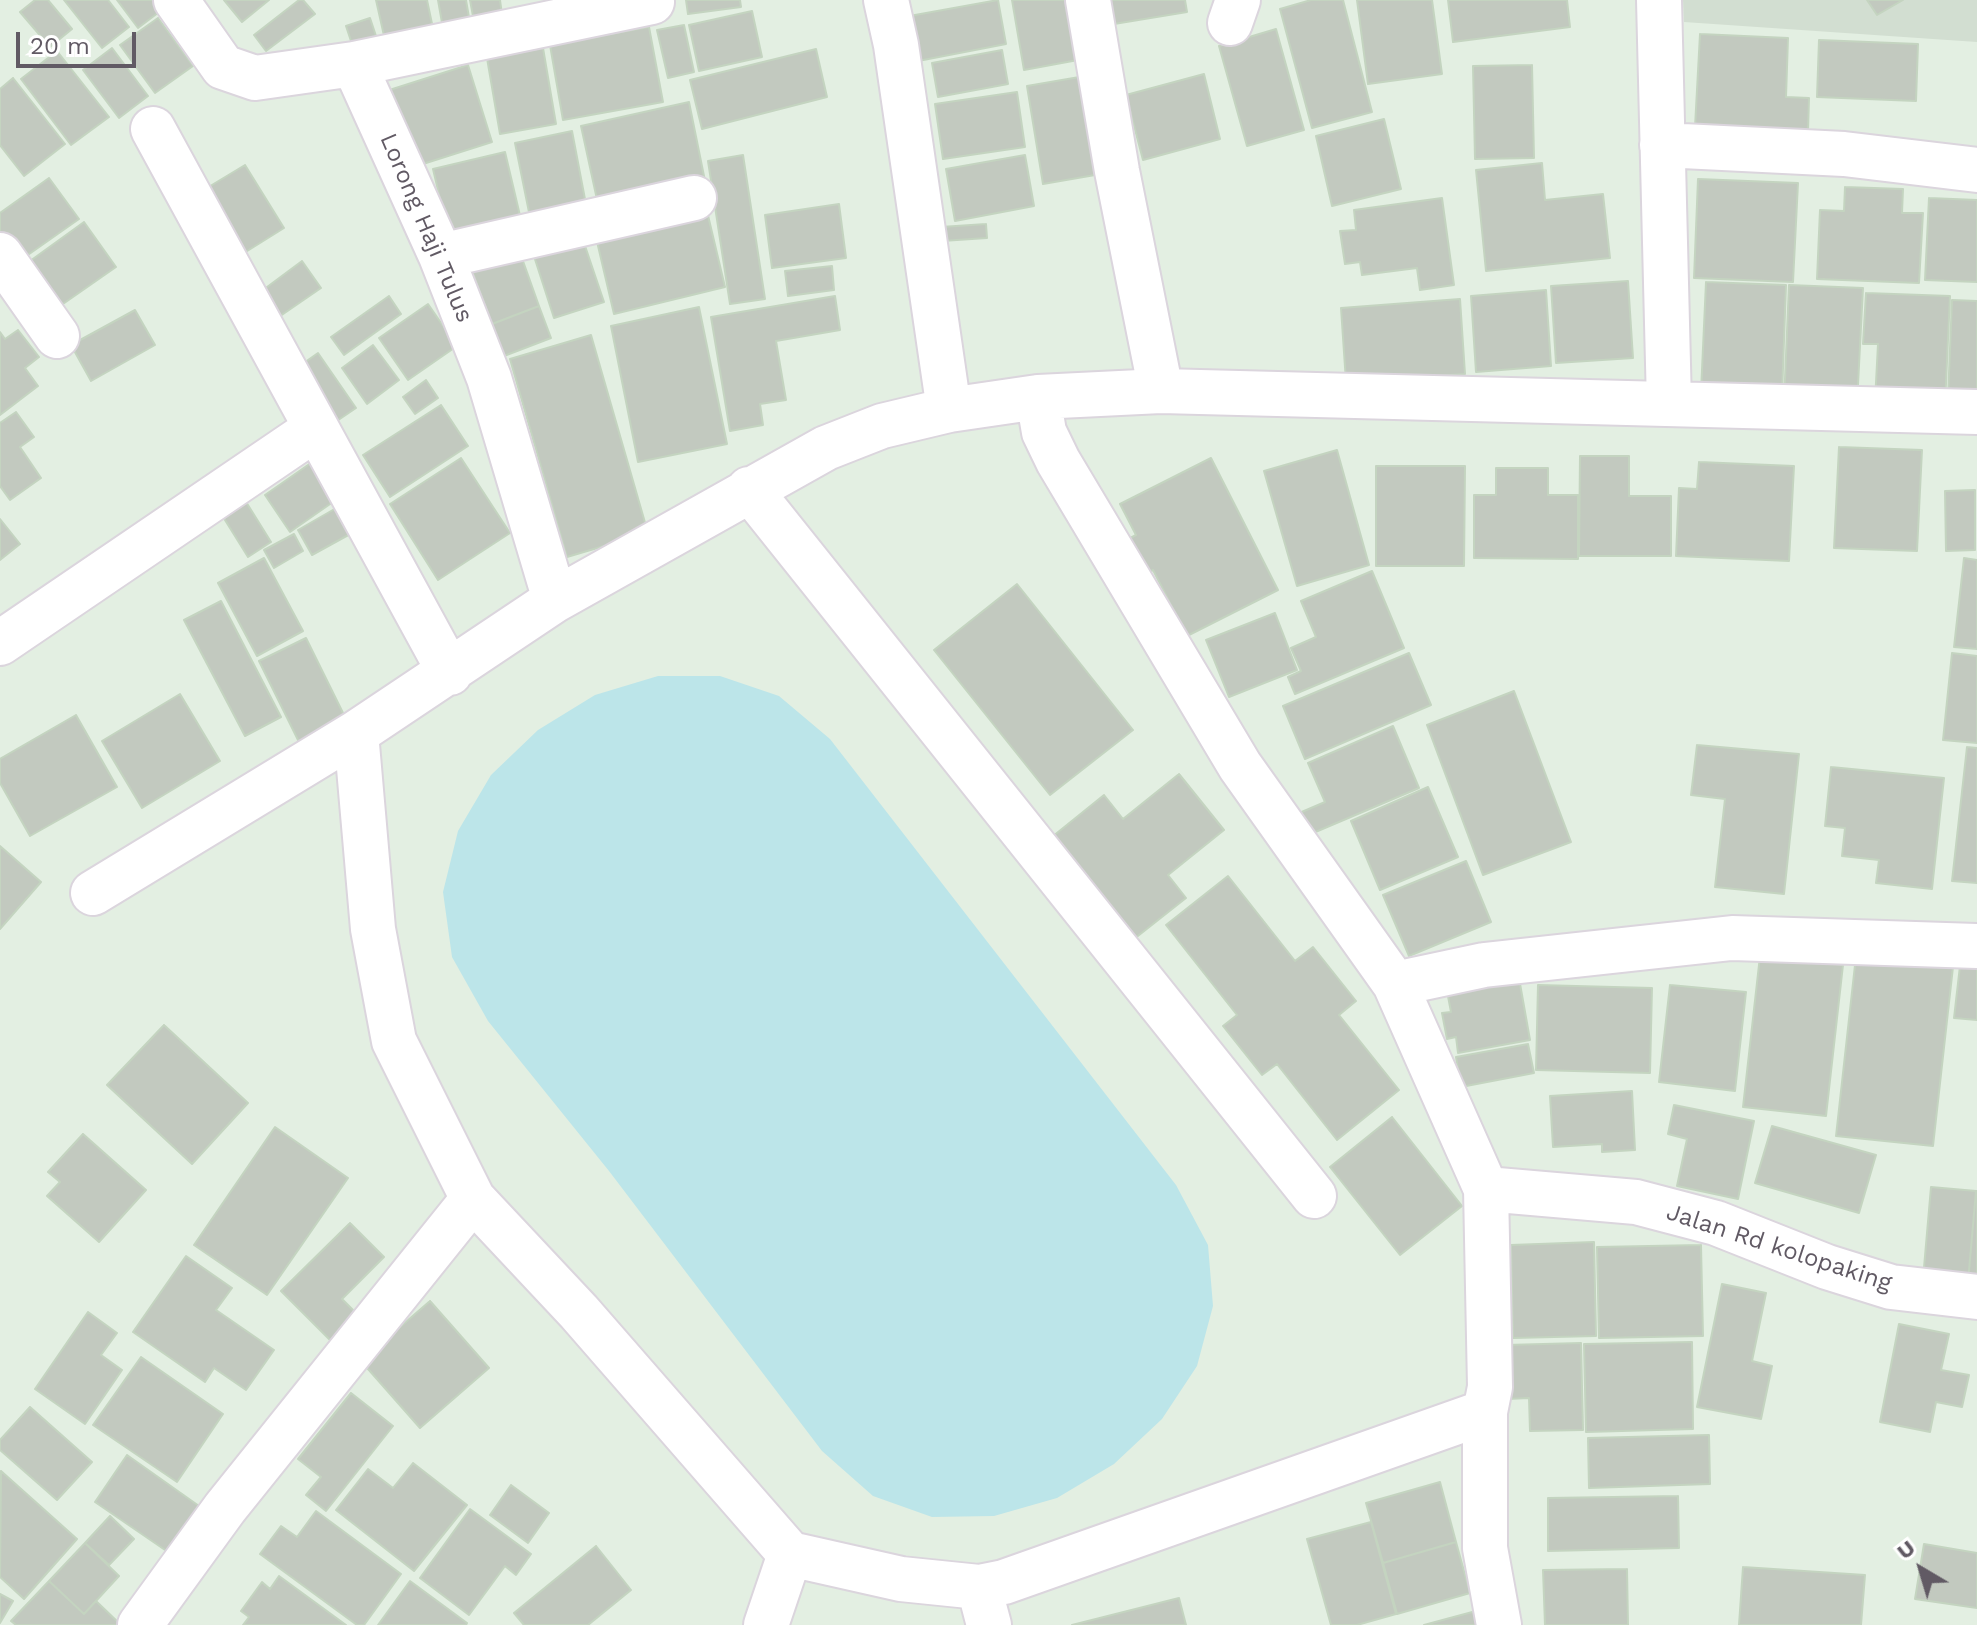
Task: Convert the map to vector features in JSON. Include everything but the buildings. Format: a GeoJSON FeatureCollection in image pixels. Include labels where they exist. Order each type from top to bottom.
{"type":"FeatureCollection","features":[{"type":"Feature","properties":{"kind":"street"},"geometry":{"type":"LineString","coordinates":[[176,0],[223,67],[255,78],[354,64],[652,2]]}},
{"type":"Feature","properties":{"kind":"street"},"geometry":{"type":"LineString","coordinates":[[886,0],[896,45],[949,410]]}},
{"type":"Feature","properties":{"kind":"street"},"geometry":{"type":"LineString","coordinates":[[1088,0],[1117,171],[1161,391]]}},
{"type":"Feature","properties":{"kind":"street"},"geometry":{"type":"LineString","coordinates":[[1659,0],[1669,404]]}},
{"type":"Feature","properties":{"kind":"street","name":"Lorong Haji Tulus"},"geometry":{"type":"LineString","coordinates":[[354,64],[441,256],[489,378],[555,600]]}},
{"type":"Feature","properties":{"kind":"street"},"geometry":{"type":"LineString","coordinates":[[153,129],[450,673]]}},
{"type":"Feature","properties":{"kind":"street"},"geometry":{"type":"LineString","coordinates":[[1662,145],[1844,154],[1977,170]]}},
{"type":"Feature","properties":{"kind":"street"},"geometry":{"type":"LineString","coordinates":[[441,256],[694,198]]}},
{"type":"Feature","properties":{"kind":"street"},"geometry":{"type":"LineString","coordinates":[[0,255],[57,336]]}},
{"type":"Feature","properties":{"kind":"street"},"geometry":{"type":"LineString","coordinates":[[93,893],[356,733],[555,600],[749,489],[826,448],[868,431],[949,410],[1038,397],[1161,391],[1977,412]]}},
{"type":"Feature","properties":{"kind":"street"},"geometry":{"type":"LineString","coordinates":[[1038,397],[1044,432],[1058,461],[1240,766],[1395,984],[1486,1189],[1490,1387],[1485,1412],[1485,1548],[1499,1625]]}},
{"type":"Feature","properties":{"kind":"street"},"geometry":{"type":"LineString","coordinates":[[0,643],[315,429]]}},
{"type":"Feature","properties":{"kind":"street"},"geometry":{"type":"LineString","coordinates":[[749,489],[1314,1196]]}},
{"type":"Feature","properties":{"kind":"street"},"geometry":{"type":"LineString","coordinates":[[356,733],[373,929],[394,1041],[473,1199],[579,1312],[790,1554],[901,1579],[984,1606],[1004,1582],[1485,1412]]}},
{"type":"Feature","properties":{"kind":"street"},"geometry":{"type":"LineString","coordinates":[[1395,984],[1484,965],[1732,938],[1977,946]]}},
{"type":"Feature","properties":{"kind":"street","name":"Jalan Rd kolopaking"},"geometry":{"type":"LineString","coordinates":[[1486,1189],[1636,1202],[1716,1223],[1827,1267],[1891,1287],[1977,1297]]}},
{"type":"Feature","properties":{"kind":"street"},"geometry":{"type":"LineString","coordinates":[[140,1625],[225,1508],[473,1199]]}},
{"type":"Feature","properties":{"kind":"street"},"geometry":{"type":"LineString","coordinates":[[766,1625],[790,1554]]}},
{"type":"Feature","properties":{"kind":"shaded area"},"geometry":{"type":"Polygon","coordinates":[[[1683,0],[1977,0],[1977,42],[1684,22],[1683,0]]]}},
{"type":"Feature","properties":{"kind":"shaded area"},"geometry":{"type":"Polygon","coordinates":[[[658,676],[720,676],[779,696],[830,739],[1176,1185],[1208,1245],[1213,1306],[1197,1366],[1162,1419],[1114,1464],[1057,1498],[994,1516],[932,1517],[873,1496],[822,1451],[609,1171],[488,1021],[452,957],[443,892],[458,831],[491,775],[538,730],[595,695],[658,676]]]}}]}
